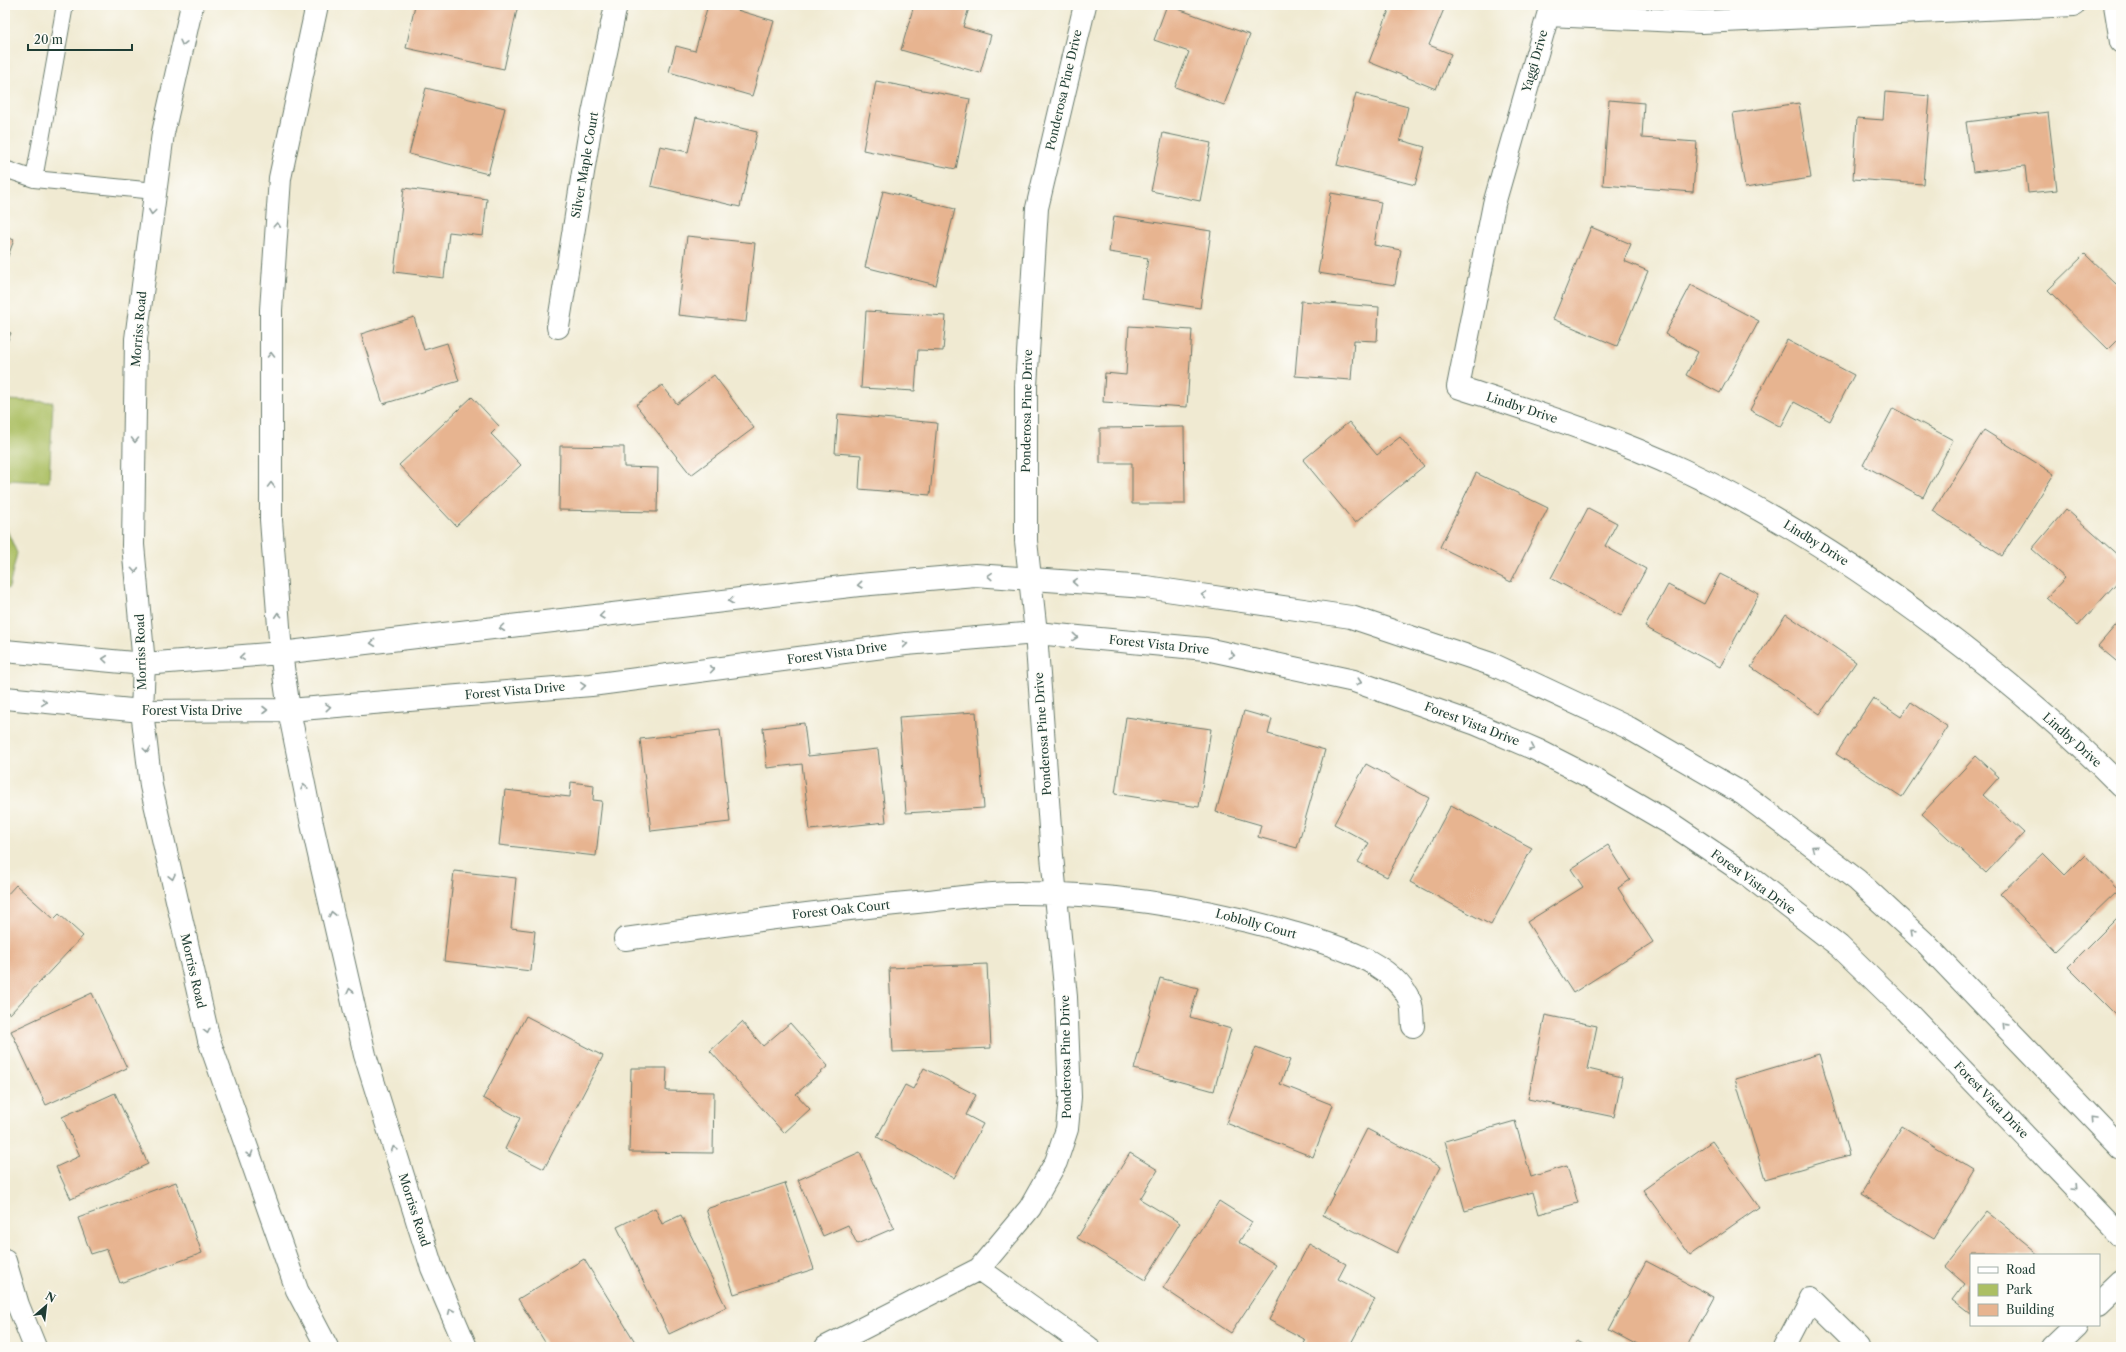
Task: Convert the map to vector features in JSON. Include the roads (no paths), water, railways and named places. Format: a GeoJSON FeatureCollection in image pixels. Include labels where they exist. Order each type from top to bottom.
{"type":"FeatureCollection","features":[{"type":"Feature","properties":{"kind":"main road","name":"Morriss Road"},"geometry":{"type":"LineString","coordinates":[[192,5],[163,132],[136,339],[133,545],[144,664],[142,711],[151,786],[209,1040],[297,1290],[327,1347]]}},
{"type":"Feature","properties":{"kind":"main road","name":"Morriss Road"},"geometry":{"type":"LineString","coordinates":[[317,5],[280,178],[271,310],[271,520],[281,654],[289,710],[337,938],[365,1055],[430,1260],[466,1347]]}},
{"type":"Feature","properties":{"kind":"main road","name":"Silver Maple Court"},"geometry":{"type":"LineString","coordinates":[[558,327],[592,123],[616,5]]}},
{"type":"Feature","properties":{"kind":"main road","name":"Ponderosa Pine Drive"},"geometry":{"type":"LineString","coordinates":[[826,1347],[979,1269],[1030,1208],[1056,1162],[1068,1129],[1070,1097],[1066,1004],[1058,894],[1052,856],[1036,633],[1026,541],[1026,386],[1037,208],[1085,5]]}},
{"type":"Feature","properties":{"kind":"main road","name":"Yaggi Drive"},"geometry":{"type":"LineString","coordinates":[[1458,387],[1494,204],[1548,15],[1702,22],[2074,5]]}},
{"type":"Feature","properties":{"kind":"main road"},"geometry":{"type":"LineString","coordinates":[[2115,5],[2121,42]]}},
{"type":"Feature","properties":{"kind":"main road","name":"Lindby Drive"},"geometry":{"type":"LineString","coordinates":[[1458,387],[1570,424],[1683,470],[1788,525],[1886,588],[1993,669],[2090,754],[2121,786]]}},
{"type":"Feature","properties":{"kind":"main road"},"geometry":{"type":"LineString","coordinates":[[5,651],[144,664],[281,654],[859,585],[975,576],[1029,578],[1146,587],[1350,617],[1494,665],[1629,728],[1743,794],[1857,880],[1924,942],[2121,1147]]}},
{"type":"Feature","properties":{"kind":"main road","name":"Forest Vista Drive"},"geometry":{"type":"LineString","coordinates":[[5,698],[142,711],[289,710],[591,685],[906,644],[1036,633],[1206,649],[1354,680],[1476,724],[1537,750],[1592,778],[1673,826],[1750,877],[1839,946],[1904,1009],[2121,1236]]}},
{"type":"Feature","properties":{"kind":"main road","name":"Forest Oak Court"},"geometry":{"type":"LineString","coordinates":[[625,938],[839,910],[1020,892],[1058,894]]}},
{"type":"Feature","properties":{"kind":"main road","name":"Loblolly Court"},"geometry":{"type":"LineString","coordinates":[[1058,894],[1148,902],[1200,910],[1246,920],[1321,942],[1362,958],[1394,977],[1410,1002],[1413,1026]]}},
{"type":"Feature","properties":{"kind":"main road"},"geometry":{"type":"LineString","coordinates":[[5,1261],[18,1305],[35,1347]]}},
{"type":"Feature","properties":{"kind":"main road"},"geometry":{"type":"LineString","coordinates":[[979,1269],[1088,1347]]}},
{"type":"Feature","properties":{"kind":"main road"},"geometry":{"type":"LineString","coordinates":[[2100,1302],[2121,1282]]}},
{"type":"Feature","properties":{"kind":"main road"},"geometry":{"type":"LineString","coordinates":[[1786,1347],[1811,1299],[1860,1347]]}},
{"type":"Feature","properties":{"kind":"main road"},"geometry":{"type":"LineString","coordinates":[[2053,1347],[2075,1326]]}},
{"type":"Feature","properties":{"kind":"lane"},"geometry":{"type":"LineString","coordinates":[[34,179],[65,5]]}},
{"type":"Feature","properties":{"kind":"lane"},"geometry":{"type":"LineString","coordinates":[[5,169],[34,179],[155,191]]}}]}
